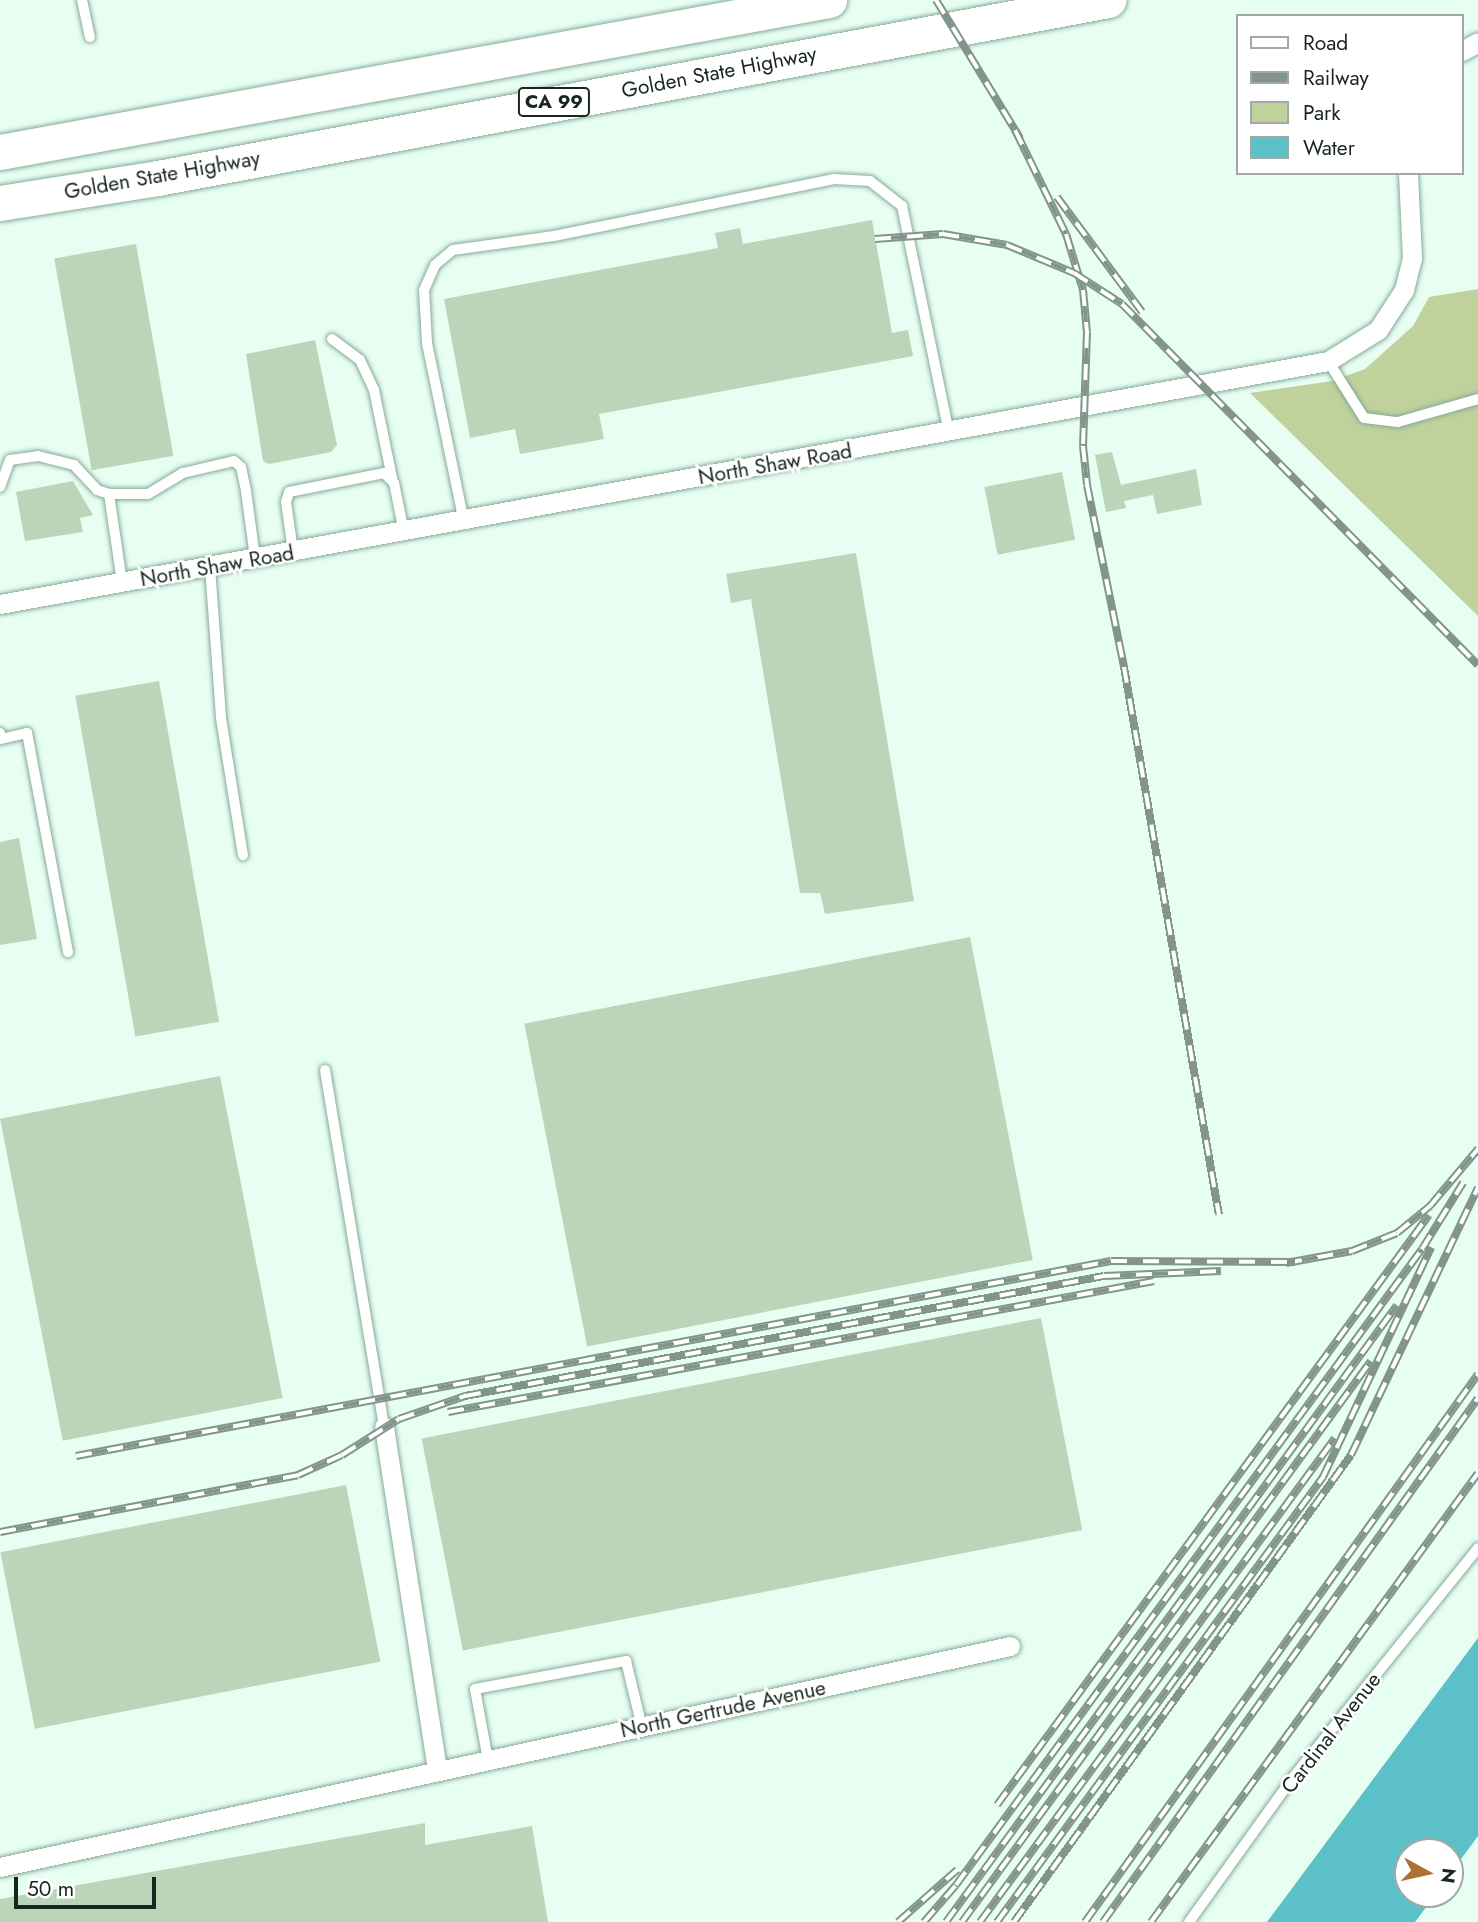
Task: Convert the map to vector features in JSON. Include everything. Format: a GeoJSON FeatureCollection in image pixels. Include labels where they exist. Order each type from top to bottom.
{"type":"FeatureCollection","features":[{"type":"Feature","properties":{"kind":"highway","name":"CA 99"},"geometry":{"type":"LineString","coordinates":[[0,152],[829,0]]}},
{"type":"Feature","properties":{"kind":"highway","name":"Golden State Highway"},"geometry":{"type":"LineString","coordinates":[[0,203],[1108,0]]}},
{"type":"Feature","properties":{"kind":"highway"},"geometry":{"type":"LineString","coordinates":[[0,132],[163,123]]}},
{"type":"Feature","properties":{"kind":"street","name":"North Shaw Road"},"geometry":{"type":"LineString","coordinates":[[0,603],[404,533],[1328,360],[1378,331],[1404,290],[1412,258],[1408,175]]}},
{"type":"Feature","properties":{"kind":"street"},"geometry":{"type":"LineString","coordinates":[[384,1427],[437,1771]]}},
{"type":"Feature","properties":{"kind":"street","name":"North Gertrude Avenue"},"geometry":{"type":"LineString","coordinates":[[0,1867],[1010,1646]]}},
{"type":"Feature","properties":{"kind":"lane"},"geometry":{"type":"LineString","coordinates":[[82,0],[89,37]]}},
{"type":"Feature","properties":{"kind":"lane"},"geometry":{"type":"LineString","coordinates":[[464,522],[427,343],[424,290],[435,265],[453,250],[554,236],[834,179],[870,181],[901,206],[949,432]]}},
{"type":"Feature","properties":{"kind":"lane"},"geometry":{"type":"LineString","coordinates":[[332,339],[360,360],[374,390],[404,533]]}},
{"type":"Feature","properties":{"kind":"lane"},"geometry":{"type":"LineString","coordinates":[[1328,360],[1364,418],[1398,422],[1478,399]]}},
{"type":"Feature","properties":{"kind":"lane"},"geometry":{"type":"LineString","coordinates":[[0,487],[10,460],[38,456],[74,465],[97,490],[109,494],[148,494],[183,473],[234,461],[241,467],[255,559]]}},
{"type":"Feature","properties":{"kind":"lane"},"geometry":{"type":"LineString","coordinates":[[294,552],[286,502],[289,492],[384,473],[392,478]]}},
{"type":"Feature","properties":{"kind":"lane"},"geometry":{"type":"LineString","coordinates":[[109,494],[122,583]]}},
{"type":"Feature","properties":{"kind":"lane"},"geometry":{"type":"LineString","coordinates":[[210,567],[221,718],[243,855]]}},
{"type":"Feature","properties":{"kind":"lane"},"geometry":{"type":"LineString","coordinates":[[0,733],[1,738],[27,733],[68,952]]}},
{"type":"Feature","properties":{"kind":"lane"},"geometry":{"type":"LineString","coordinates":[[325,1070],[384,1427]]}},
{"type":"Feature","properties":{"kind":"lane","name":"Cardinal Avenue"},"geometry":{"type":"LineString","coordinates":[[1189,1922],[1292,1780],[1478,1548]]}},
{"type":"Feature","properties":{"kind":"lane"},"geometry":{"type":"LineString","coordinates":[[488,1760],[475,1689],[626,1661],[642,1727]]}},
{"type":"Feature","properties":{"kind":"green space"},"geometry":{"type":"Polygon","coordinates":[[[1478,289],[1478,616],[1250,393],[1332,381],[1365,369],[1413,326],[1429,297],[1478,289]]]}},
{"type":"Feature","properties":{"kind":"water"},"geometry":{"type":"Polygon","coordinates":[[[1478,1638],[1478,1836],[1464,1855],[1464,1838],[1394,1838],[1394,1908],[1426,1908],[1415,1922],[1267,1922],[1478,1638]]]}},
{"type":"Feature","properties":{"kind":"building"},"geometry":{"type":"Polygon","coordinates":[[[872,220],[892,333],[908,330],[913,356],[599,414],[604,439],[520,454],[515,429],[470,438],[444,299],[718,248],[715,233],[740,228],[743,244],[872,220]]]}},
{"type":"Feature","properties":{"kind":"building"},"geometry":{"type":"Polygon","coordinates":[[[136,244],[173,456],[92,470],[54,258],[136,244]]]}},
{"type":"Feature","properties":{"kind":"building"},"geometry":{"type":"Polygon","coordinates":[[[315,340],[337,445],[331,452],[269,464],[263,461],[246,354],[315,340]]]}},
{"type":"Feature","properties":{"kind":"building"},"geometry":{"type":"Polygon","coordinates":[[[1112,452],[1121,485],[1196,469],[1202,505],[1157,514],[1153,495],[1124,501],[1126,508],[1106,512],[1095,455],[1112,452]]]}},
{"type":"Feature","properties":{"kind":"building"},"geometry":{"type":"Polygon","coordinates":[[[1062,472],[1075,540],[998,555],[984,487],[1062,472]]]}},
{"type":"Feature","properties":{"kind":"building"},"geometry":{"type":"Polygon","coordinates":[[[73,481],[93,515],[80,518],[83,532],[25,541],[16,492],[73,481]]]}},
{"type":"Feature","properties":{"kind":"building"},"geometry":{"type":"Polygon","coordinates":[[[856,553],[914,901],[825,914],[820,893],[800,893],[751,599],[731,603],[726,574],[856,553]]]}},
{"type":"Feature","properties":{"kind":"building"},"geometry":{"type":"Polygon","coordinates":[[[159,681],[219,1022],[135,1037],[75,696],[159,681]]]}},
{"type":"Feature","properties":{"kind":"building"},"geometry":{"type":"Polygon","coordinates":[[[19,838],[37,939],[0,945],[0,842],[19,838]]]}},
{"type":"Feature","properties":{"kind":"building"},"geometry":{"type":"Polygon","coordinates":[[[970,937],[1033,1260],[587,1347],[524,1024],[970,937]]]}},
{"type":"Feature","properties":{"kind":"building"},"geometry":{"type":"Polygon","coordinates":[[[220,1076],[283,1398],[63,1441],[0,1119],[220,1076]]]}},
{"type":"Feature","properties":{"kind":"building"},"geometry":{"type":"Polygon","coordinates":[[[1041,1318],[1082,1530],[463,1650],[422,1438],[1041,1318]]]}},
{"type":"Feature","properties":{"kind":"building"},"geometry":{"type":"Polygon","coordinates":[[[346,1485],[380,1662],[35,1729],[0,1552],[346,1485]]]}},
{"type":"Feature","properties":{"kind":"building"},"geometry":{"type":"Polygon","coordinates":[[[425,1823],[425,1845],[532,1826],[548,1922],[0,1922],[0,1899],[425,1823]]]}},
{"type":"Feature","properties":{"kind":"railway"},"geometry":{"type":"LineString","coordinates":[[936,0],[1020,138]]}},
{"type":"Feature","properties":{"kind":"railway"},"geometry":{"type":"LineString","coordinates":[[1015,130],[1066,234],[1083,290],[1087,332],[1083,446],[1087,485],[1124,667],[1219,1215]]}},
{"type":"Feature","properties":{"kind":"railway"},"geometry":{"type":"LineString","coordinates":[[1057,197],[1142,312]]}},
{"type":"Feature","properties":{"kind":"railway"},"geometry":{"type":"LineString","coordinates":[[875,239],[943,234],[1007,245],[1074,273],[1122,304],[1478,665]]}},
{"type":"Feature","properties":{"kind":"railway"},"geometry":{"type":"LineString","coordinates":[[1286,1263],[1352,1251],[1397,1233],[1430,1206],[1478,1149]]}},
{"type":"Feature","properties":{"kind":"railway"},"geometry":{"type":"LineString","coordinates":[[924,1922],[956,1885],[1422,1249],[1463,1183]]}},
{"type":"Feature","properties":{"kind":"railway"},"geometry":{"type":"LineString","coordinates":[[1014,1922],[1351,1455],[1478,1188]]}},
{"type":"Feature","properties":{"kind":"railway"},"geometry":{"type":"LineString","coordinates":[[997,1805],[1429,1215]]}},
{"type":"Feature","properties":{"kind":"railway"},"geometry":{"type":"LineString","coordinates":[[997,1922],[1323,1477],[1431,1247]]}},
{"type":"Feature","properties":{"kind":"railway"},"geometry":{"type":"LineString","coordinates":[[76,1456],[1111,1261],[1295,1262]]}},
{"type":"Feature","properties":{"kind":"railway"},"geometry":{"type":"LineString","coordinates":[[0,1532],[298,1475],[342,1455],[399,1419],[465,1396],[1104,1276],[1221,1271]]}},
{"type":"Feature","properties":{"kind":"railway"},"geometry":{"type":"LineString","coordinates":[[448,1412],[1154,1281]]}},
{"type":"Feature","properties":{"kind":"railway"},"geometry":{"type":"LineString","coordinates":[[946,1922],[1397,1305]]}},
{"type":"Feature","properties":{"kind":"railway"},"geometry":{"type":"LineString","coordinates":[[962,1922],[1371,1361]]}},
{"type":"Feature","properties":{"kind":"railway"},"geometry":{"type":"LineString","coordinates":[[1085,1922],[1478,1374]]}},
{"type":"Feature","properties":{"kind":"railway"},"geometry":{"type":"LineString","coordinates":[[1103,1922],[1478,1398]]}},
{"type":"Feature","properties":{"kind":"railway"},"geometry":{"type":"LineString","coordinates":[[980,1922],[1335,1438]]}},
{"type":"Feature","properties":{"kind":"railway"},"geometry":{"type":"LineString","coordinates":[[1151,1922],[1478,1473]]}},
{"type":"Feature","properties":{"kind":"railway"},"geometry":{"type":"LineString","coordinates":[[898,1922],[957,1870]]}}]}
